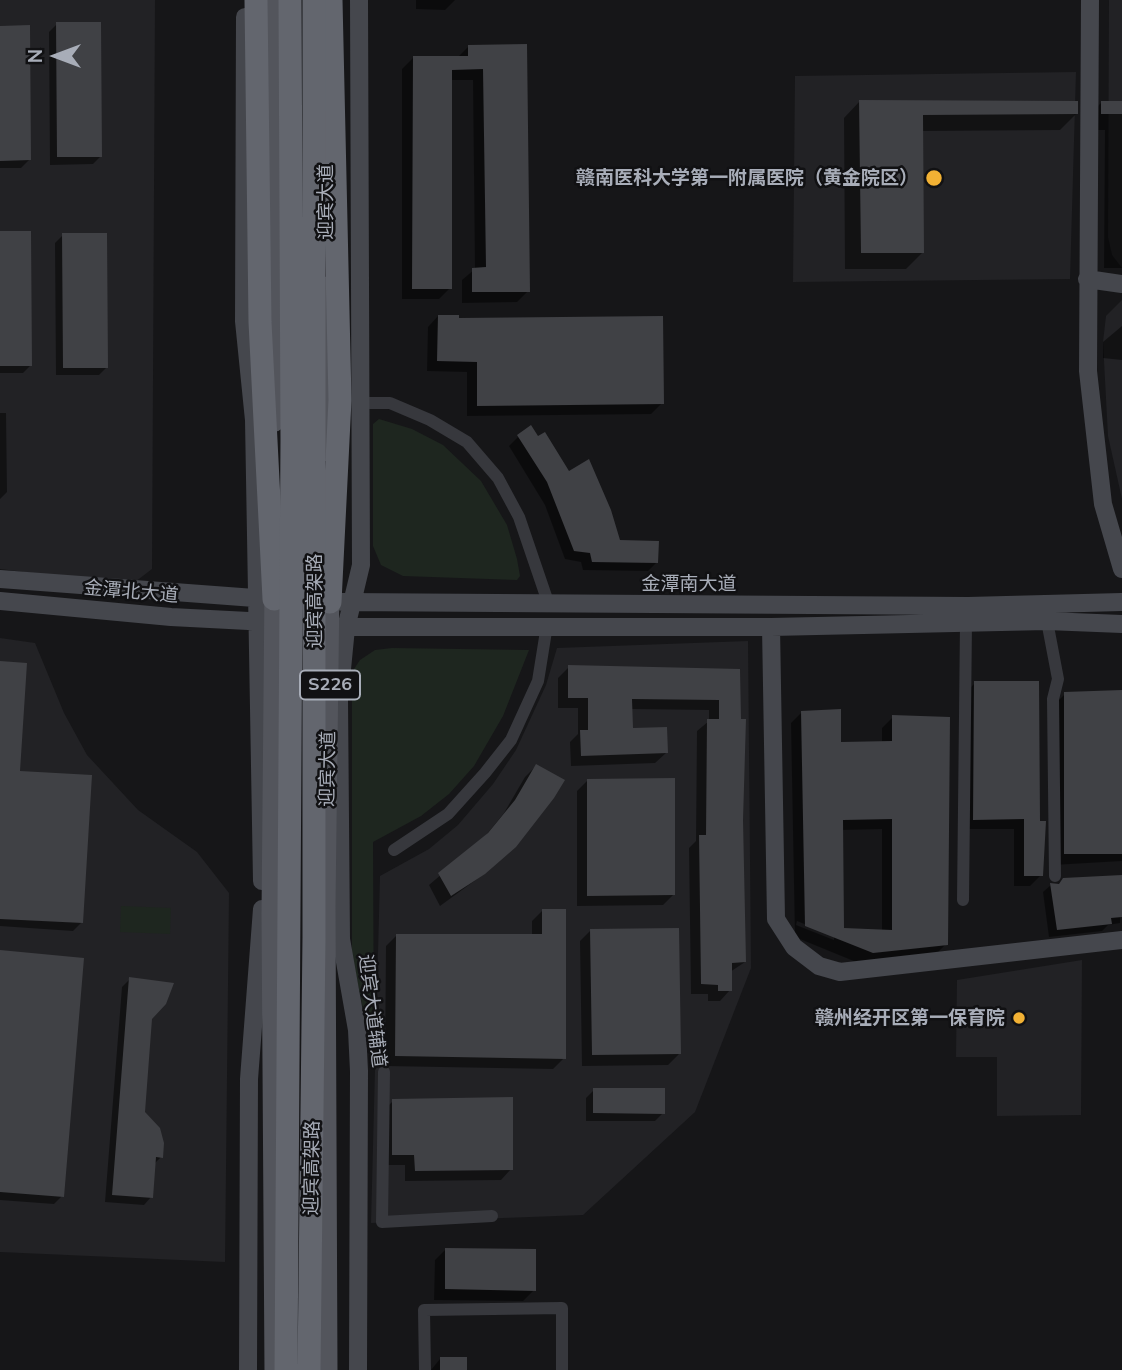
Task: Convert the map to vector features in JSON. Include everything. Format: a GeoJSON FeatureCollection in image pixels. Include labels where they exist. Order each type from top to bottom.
{"type":"FeatureCollection","features":[{"type":"Feature","properties":{"kind":"highway"},"geometry":{"type":"LineString","coordinates":[[256,0],[265,599]]}},
{"type":"Feature","properties":{"kind":"highway","name":"迎宾高架路"},"geometry":{"type":"LineString","coordinates":[[286,1370],[292,440],[290,0]]}},
{"type":"Feature","properties":{"kind":"highway","name":"迎宾高架路"},"geometry":{"type":"LineString","coordinates":[[309,1370],[314,937],[314,0]]}},
{"type":"Feature","properties":{"kind":"highway"},"geometry":{"type":"LineString","coordinates":[[331,0],[350,402],[341,602]]}},
{"type":"Feature","properties":{"kind":"main road","name":"S226"},"geometry":{"type":"LineString","coordinates":[[274,1370],[265,599],[276,0]]}},
{"type":"Feature","properties":{"kind":"main road","name":"迎宾大道"},"geometry":{"type":"LineString","coordinates":[[326,0],[341,602],[326,905],[328,1370]]}},
{"type":"Feature","properties":{"kind":"street"},"geometry":{"type":"LineString","coordinates":[[245,0],[244,321],[254,420],[265,599]]}},
{"type":"Feature","properties":{"kind":"street"},"geometry":{"type":"LineString","coordinates":[[359,0],[350,402],[390,403],[430,420],[467,442],[498,478],[519,517],[549,605]]}},
{"type":"Feature","properties":{"kind":"street"},"geometry":{"type":"LineString","coordinates":[[1090,0],[1088,371],[1103,504],[1122,569]]}},
{"type":"Feature","properties":{"kind":"street"},"geometry":{"type":"LineString","coordinates":[[1087,279],[1122,284]]}},
{"type":"Feature","properties":{"kind":"street","name":"金潭北大道"},"geometry":{"type":"LineString","coordinates":[[0,579],[265,599]]}},
{"type":"Feature","properties":{"kind":"street","name":"金潭南大道"},"geometry":{"type":"LineString","coordinates":[[265,599],[549,605],[968,606],[1122,602]]}},
{"type":"Feature","properties":{"kind":"street","name":"金潭北大道"},"geometry":{"type":"LineString","coordinates":[[0,601],[171,617],[265,622]]}},
{"type":"Feature","properties":{"kind":"street"},"geometry":{"type":"LineString","coordinates":[[248,1370],[249,1079],[262,918],[261,735],[265,622],[338,627],[771,627],[1047,621],[1122,624]]}},
{"type":"Feature","properties":{"kind":"street"},"geometry":{"type":"LineString","coordinates":[[1047,621],[1058,679],[1053,699],[1055,876]]}},
{"type":"Feature","properties":{"kind":"street"},"geometry":{"type":"LineString","coordinates":[[963,900],[966,623]]}},
{"type":"Feature","properties":{"kind":"street"},"geometry":{"type":"LineString","coordinates":[[394,850],[447,814],[485,774],[511,740],[538,681],[547,625]]}},
{"type":"Feature","properties":{"kind":"street","name":"迎宾大道辅道"},"geometry":{"type":"LineString","coordinates":[[338,627],[341,939],[356,1030],[359,1071],[358,1370]]}},
{"type":"Feature","properties":{"kind":"street"},"geometry":{"type":"LineString","coordinates":[[771,627],[776,919],[794,947],[819,966],[841,972],[1122,940]]}},
{"type":"Feature","properties":{"kind":"street"},"geometry":{"type":"LineString","coordinates":[[384,1072],[382,1222],[492,1216]]}},
{"type":"Feature","properties":{"kind":"street"},"geometry":{"type":"LineString","coordinates":[[425,1370],[424,1310],[562,1308],[562,1370]]}},
{"type":"Feature","properties":{"kind":"shaded area"},"geometry":{"type":"Polygon","coordinates":[[[0,0],[155,0],[152,569],[131,585],[0,569],[0,0]]]}},
{"type":"Feature","properties":{"kind":"shaded area"},"geometry":{"type":"Polygon","coordinates":[[[1109,0],[1122,0],[1122,268],[1112,255],[1108,237],[1109,0]]]}},
{"type":"Feature","properties":{"kind":"shaded area","name":"赣南医科大学第一附属医院（黄金院区）"},"geometry":{"type":"Polygon","coordinates":[[[1076,72],[1070,279],[793,282],[795,76],[1076,72]]]}},
{"type":"Feature","properties":{"kind":"shaded area"},"geometry":{"type":"Polygon","coordinates":[[[1122,300],[1122,499],[1108,436],[1103,342],[1106,316],[1122,300]]]}},
{"type":"Feature","properties":{"kind":"shaded area"},"geometry":{"type":"Polygon","coordinates":[[[379,419],[412,429],[443,445],[481,481],[507,525],[517,559],[520,576],[517,580],[403,576],[381,565],[373,546],[373,424],[379,419]]]}},
{"type":"Feature","properties":{"kind":"shaded area"},"geometry":{"type":"Polygon","coordinates":[[[0,638],[35,643],[64,713],[87,755],[138,810],[197,852],[229,893],[225,1262],[0,1252],[0,638]]]}},
{"type":"Feature","properties":{"kind":"shaded area"},"geometry":{"type":"Polygon","coordinates":[[[748,641],[751,968],[695,1112],[583,1215],[371,1223],[380,876],[429,849],[458,825],[493,784],[516,750],[546,685],[557,648],[748,641]]]}},
{"type":"Feature","properties":{"kind":"shaded area"},"geometry":{"type":"Polygon","coordinates":[[[375,650],[529,650],[503,716],[474,766],[449,794],[421,816],[373,842],[374,1062],[352,956],[352,695],[354,669],[360,660],[375,650]]]}},
{"type":"Feature","properties":{"kind":"shaded area"},"geometry":{"type":"Polygon","coordinates":[[[121,906],[171,908],[170,934],[120,932],[121,906]]]}},
{"type":"Feature","properties":{"kind":"shaded area","name":"赣州经开区第一保育院"},"geometry":{"type":"Polygon","coordinates":[[[1082,960],[1081,1115],[997,1116],[997,1057],[956,1057],[957,980],[1082,960]]]}},
{"type":"Feature","properties":{"kind":"building"},"geometry":{"type":"Polygon","coordinates":[[[56,22],[101,22],[102,157],[57,157],[56,22]]]}},
{"type":"Feature","properties":{"kind":"building"},"geometry":{"type":"Polygon","coordinates":[[[30,25],[31,160],[0,161],[0,26],[30,25]]]}},
{"type":"Feature","properties":{"kind":"building"},"geometry":{"type":"Polygon","coordinates":[[[527,44],[530,292],[472,292],[472,268],[486,267],[483,69],[452,70],[452,289],[412,289],[413,56],[468,56],[468,45],[527,44]]]}},
{"type":"Feature","properties":{"kind":"building"},"geometry":{"type":"Polygon","coordinates":[[[859,100],[1078,101],[1078,114],[923,115],[924,253],[861,253],[859,100]]]}},
{"type":"Feature","properties":{"kind":"building"},"geometry":{"type":"Polygon","coordinates":[[[1101,101],[1122,101],[1122,114],[1101,114],[1101,101]]]}},
{"type":"Feature","properties":{"kind":"building"},"geometry":{"type":"Polygon","coordinates":[[[0,231],[31,231],[32,366],[0,366],[0,231]]]}},
{"type":"Feature","properties":{"kind":"building"},"geometry":{"type":"Polygon","coordinates":[[[62,233],[107,233],[108,368],[63,368],[62,233]]]}},
{"type":"Feature","properties":{"kind":"building"},"geometry":{"type":"Polygon","coordinates":[[[438,315],[459,315],[459,318],[663,316],[664,404],[477,406],[477,362],[437,361],[438,315]]]}},
{"type":"Feature","properties":{"kind":"building"},"geometry":{"type":"Polygon","coordinates":[[[531,425],[538,436],[545,432],[569,471],[589,459],[611,510],[620,540],[659,541],[658,563],[592,562],[590,553],[574,551],[547,482],[517,435],[531,425]]]}},
{"type":"Feature","properties":{"kind":"building"},"geometry":{"type":"Polygon","coordinates":[[[0,661],[27,663],[20,771],[92,775],[83,923],[0,919],[0,661]]]}},
{"type":"Feature","properties":{"kind":"building"},"geometry":{"type":"Polygon","coordinates":[[[568,665],[740,669],[741,719],[746,719],[743,820],[746,962],[732,963],[732,991],[718,991],[718,985],[701,984],[699,835],[706,835],[707,719],[719,719],[719,700],[632,699],[633,728],[667,727],[668,753],[581,756],[580,730],[588,730],[588,698],[568,698],[568,665]]]}},
{"type":"Feature","properties":{"kind":"building"},"geometry":{"type":"Polygon","coordinates":[[[974,681],[1039,681],[1040,821],[1046,821],[1043,876],[1024,876],[1024,819],[973,820],[974,681]]]}},
{"type":"Feature","properties":{"kind":"building"},"geometry":{"type":"Polygon","coordinates":[[[1122,690],[1122,854],[1064,854],[1064,692],[1122,690]]]}},
{"type":"Feature","properties":{"kind":"building"},"geometry":{"type":"Polygon","coordinates":[[[841,709],[841,742],[892,741],[892,715],[950,717],[948,945],[873,953],[805,926],[801,711],[841,709]],[[892,819],[843,820],[844,928],[892,930],[892,819]]]}},
{"type":"Feature","properties":{"kind":"building"},"geometry":{"type":"Polygon","coordinates":[[[536,764],[565,780],[554,798],[516,847],[485,874],[451,896],[438,873],[488,833],[515,800],[536,764]]]}},
{"type":"Feature","properties":{"kind":"building"},"geometry":{"type":"Polygon","coordinates":[[[675,778],[675,895],[587,896],[587,779],[675,778]]]}},
{"type":"Feature","properties":{"kind":"building"},"geometry":{"type":"Polygon","coordinates":[[[1122,875],[1122,917],[1111,918],[1112,924],[1057,930],[1050,883],[1059,884],[1063,878],[1122,875]]]}},
{"type":"Feature","properties":{"kind":"building"},"geometry":{"type":"Polygon","coordinates":[[[542,909],[566,909],[566,1059],[395,1056],[396,934],[542,934],[542,909]]]}},
{"type":"Feature","properties":{"kind":"building"},"geometry":{"type":"Polygon","coordinates":[[[679,928],[681,1054],[592,1055],[590,929],[679,928]]]}},
{"type":"Feature","properties":{"kind":"building"},"geometry":{"type":"Polygon","coordinates":[[[0,950],[84,958],[64,1197],[0,1192],[0,950]]]}},
{"type":"Feature","properties":{"kind":"building"},"geometry":{"type":"Polygon","coordinates":[[[129,977],[174,983],[166,1004],[152,1019],[145,1112],[160,1128],[164,1143],[163,1158],[156,1157],[153,1198],[112,1195],[129,977]]]}},
{"type":"Feature","properties":{"kind":"building"},"geometry":{"type":"Polygon","coordinates":[[[593,1088],[665,1088],[665,1114],[593,1113],[593,1088]]]}},
{"type":"Feature","properties":{"kind":"building"},"geometry":{"type":"Polygon","coordinates":[[[513,1097],[513,1170],[415,1171],[414,1155],[392,1155],[392,1099],[513,1097]]]}},
{"type":"Feature","properties":{"kind":"building"},"geometry":{"type":"Polygon","coordinates":[[[445,1248],[536,1249],[536,1291],[445,1289],[445,1248]]]}},
{"type":"Feature","properties":{"kind":"building"},"geometry":{"type":"Polygon","coordinates":[[[440,1357],[467,1357],[467,1370],[440,1370],[440,1357]]]}},
{"type":"Feature","properties":{"kind":"place","name":"赣南医科大学第一附属医院（黄金院区）"},"geometry":{"type":"Point","coordinates":[934,178]}},
{"type":"Feature","properties":{"kind":"place","name":"赣州经开区第一保育院"},"geometry":{"type":"Point","coordinates":[1019,1018]}}]}
